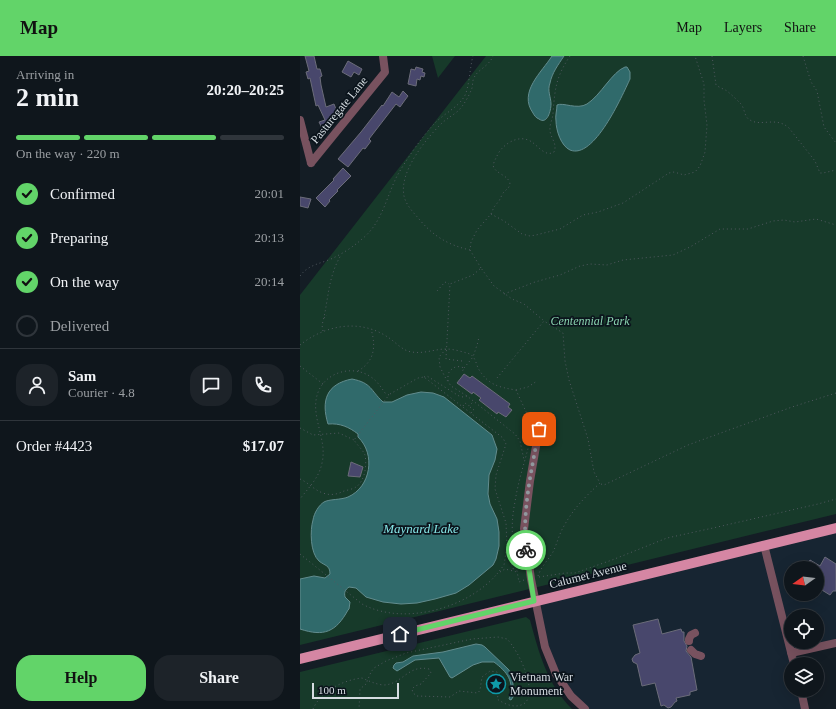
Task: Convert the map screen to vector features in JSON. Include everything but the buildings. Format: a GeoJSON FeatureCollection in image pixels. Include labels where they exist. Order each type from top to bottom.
{"type":"FeatureCollection","features":[{"type":"Feature","properties":{"kind":"main road","name":"Calumet Avenue"},"geometry":{"type":"LineString","coordinates":[[300,659],[836,528]]}},
{"type":"Feature","properties":{"kind":"street","name":"Pasturegate Lane"},"geometry":{"type":"LineString","coordinates":[[300,120],[311,163],[385,72],[383,56]]}},
{"type":"Feature","properties":{"kind":"street"},"geometry":{"type":"LineString","coordinates":[[539,429],[524,529],[534,601],[545,647],[556,674],[571,696],[584,709]]}},
{"type":"Feature","properties":{"kind":"street"},"geometry":{"type":"LineString","coordinates":[[764,545],[793,657]]}},
{"type":"Feature","properties":{"kind":"street"},"geometry":{"type":"LineString","coordinates":[[689,642],[691,635],[695,633]]}},
{"type":"Feature","properties":{"kind":"street"},"geometry":{"type":"LineString","coordinates":[[792,653],[836,642]]}},
{"type":"Feature","properties":{"kind":"street"},"geometry":{"type":"LineString","coordinates":[[691,650],[695,654],[701,656]]}},
{"type":"Feature","properties":{"kind":"street"},"geometry":{"type":"LineString","coordinates":[[802,697],[805,709]]}},
{"type":"Feature","properties":{"kind":"path"},"geometry":{"type":"LineString","coordinates":[[300,276],[305,270],[313,265],[341,254],[363,239],[369,232],[382,213],[403,166],[438,120],[458,105],[465,96],[473,56]]}},
{"type":"Feature","properties":{"kind":"path"},"geometry":{"type":"LineString","coordinates":[[470,250],[450,244],[430,232],[407,204],[404,196],[404,188],[408,170],[414,157],[441,124],[457,112],[461,107],[468,98],[474,76],[485,67],[493,56]]}},
{"type":"Feature","properties":{"kind":"path"},"geometry":{"type":"LineString","coordinates":[[570,56],[559,74],[554,93],[553,114],[550,128],[556,144],[555,150],[553,153],[547,154],[528,140],[523,139],[512,142],[498,153],[493,166],[494,169],[509,179],[510,183],[491,214],[478,230],[471,242],[470,250],[494,286],[512,300],[524,304],[544,321],[563,333],[565,361],[569,380],[588,439],[594,472],[600,483],[604,485],[688,445],[836,394]]}},
{"type":"Feature","properties":{"kind":"path"},"geometry":{"type":"LineString","coordinates":[[491,214],[522,234],[530,236],[536,235],[560,229],[583,215],[598,212],[622,203],[669,173],[674,172],[684,175],[694,172],[700,166],[703,159],[707,125],[704,84],[694,56]]}},
{"type":"Feature","properties":{"kind":"path"},"geometry":{"type":"LineString","coordinates":[[712,56],[716,85],[726,91],[741,105],[746,117],[751,121],[756,122],[775,122],[785,124],[814,160],[820,173],[823,174],[836,170]]}},
{"type":"Feature","properties":{"kind":"path"},"geometry":{"type":"LineString","coordinates":[[803,56],[811,82],[817,91],[824,127],[836,143]]}},
{"type":"Feature","properties":{"kind":"path"},"geometry":{"type":"LineString","coordinates":[[504,294],[560,275],[580,266],[590,264],[607,265],[623,260],[673,255],[690,247],[720,229],[748,229],[784,220],[795,222],[816,219],[836,225]]}},
{"type":"Feature","properties":{"kind":"path"},"geometry":{"type":"LineString","coordinates":[[323,332],[322,325],[332,273],[341,254]]}},
{"type":"Feature","properties":{"kind":"path"},"geometry":{"type":"LineString","coordinates":[[437,291],[445,282],[450,284],[473,275],[481,268]]}},
{"type":"Feature","properties":{"kind":"path"},"geometry":{"type":"LineString","coordinates":[[450,284],[446,359],[462,361]]}},
{"type":"Feature","properties":{"kind":"path"},"geometry":{"type":"LineString","coordinates":[[324,319],[327,315]]}},
{"type":"Feature","properties":{"kind":"path"},"geometry":{"type":"LineString","coordinates":[[497,378],[544,321]]}},
{"type":"Feature","properties":{"kind":"path"},"geometry":{"type":"LineString","coordinates":[[300,345],[310,338],[341,326],[365,326],[387,336],[407,351],[419,353],[447,349],[470,354],[473,356],[481,372],[488,380],[499,388],[516,390],[528,387],[537,381]]}},
{"type":"Feature","properties":{"kind":"path"},"geometry":{"type":"LineString","coordinates":[[358,372],[370,361],[374,351],[374,340],[371,329]]}},
{"type":"Feature","properties":{"kind":"path"},"geometry":{"type":"LineString","coordinates":[[462,372],[473,356],[479,336]]}},
{"type":"Feature","properties":{"kind":"path"},"geometry":{"type":"LineString","coordinates":[[447,349],[439,357],[440,367],[448,381],[452,386],[515,434],[520,441],[524,461]]}},
{"type":"Feature","properties":{"kind":"path"},"geometry":{"type":"LineString","coordinates":[[300,366],[324,384]]}},
{"type":"Feature","properties":{"kind":"path"},"geometry":{"type":"LineString","coordinates":[[448,381],[448,374],[451,370],[460,366],[464,368]]}},
{"type":"Feature","properties":{"kind":"path"},"geometry":{"type":"LineString","coordinates":[[300,499],[311,486],[321,469],[323,450],[315,401],[319,389],[330,376],[339,372],[358,372],[372,377],[385,393],[389,395]]}},
{"type":"Feature","properties":{"kind":"path"},"geometry":{"type":"LineString","coordinates":[[354,440],[389,395],[418,378],[427,376],[460,396],[467,396]]}},
{"type":"Feature","properties":{"kind":"path"},"geometry":{"type":"LineString","coordinates":[[300,554],[350,595],[371,608],[386,612],[421,613],[453,605],[473,595],[490,583],[504,565],[507,552],[506,524],[495,489],[496,475],[506,444],[503,438],[424,377]]}},
{"type":"Feature","properties":{"kind":"path"},"geometry":{"type":"LineString","coordinates":[[516,390],[528,416],[531,437]]}},
{"type":"Feature","properties":{"kind":"path"},"geometry":{"type":"LineString","coordinates":[[469,406],[474,402]]}},
{"type":"Feature","properties":{"kind":"path"},"geometry":{"type":"LineString","coordinates":[[462,406],[465,403],[474,410],[471,414]]}},
{"type":"Feature","properties":{"kind":"path"},"geometry":{"type":"LineString","coordinates":[[300,428],[313,435],[339,433],[354,440],[364,453],[366,463],[363,478],[357,486],[338,494],[325,494],[314,489],[306,481],[300,479]]}},
{"type":"Feature","properties":{"kind":"path"},"geometry":{"type":"LineString","coordinates":[[524,580],[519,582],[514,553],[512,524],[514,503],[529,443]]}},
{"type":"Feature","properties":{"kind":"path"},"geometry":{"type":"LineString","coordinates":[[538,577],[541,568],[554,551],[569,517],[576,507],[600,483]]}},
{"type":"Feature","properties":{"kind":"path"},"geometry":{"type":"LineString","coordinates":[[534,578],[565,573],[576,573],[667,538],[836,499]]}},
{"type":"Feature","properties":{"kind":"path"},"geometry":{"type":"LineString","coordinates":[[507,552],[514,571]]}},
{"type":"Feature","properties":{"kind":"path"},"geometry":{"type":"LineString","coordinates":[[497,574],[505,569],[518,572]]}},
{"type":"Feature","properties":{"kind":"path"},"geometry":{"type":"LineString","coordinates":[[313,709],[319,699],[333,688],[362,678],[367,680],[372,683],[386,684],[397,681],[418,668],[427,668],[431,671],[421,684],[413,688],[413,693],[417,696],[450,697],[459,691],[478,693],[480,690],[482,677],[490,671],[497,672],[503,678],[497,700],[508,706],[516,708],[527,701],[530,694],[528,679],[516,652],[507,639],[472,639],[437,648],[406,653],[380,664],[371,672],[367,680],[360,689],[359,709]]}},
{"type":"Feature","properties":{"kind":"shaded area"},"geometry":{"type":"Polygon","coordinates":[[[836,529],[836,642],[824,645],[824,609],[784,609],[784,621],[765,546],[836,529]]]}},
{"type":"Feature","properties":{"kind":"shaded area"},"geometry":{"type":"Polygon","coordinates":[[[763,548],[784,635],[784,649],[787,649],[789,657],[784,657],[784,697],[801,697],[804,709],[587,709],[556,673],[536,602],[763,548]]]}},
{"type":"Feature","properties":{"kind":"shaded area"},"geometry":{"type":"Polygon","coordinates":[[[791,649],[808,649],[792,653],[791,649]]]}},
{"type":"Feature","properties":{"kind":"green space"},"geometry":{"type":"Polygon","coordinates":[[[432,56],[455,56],[438,78],[432,56]]]}},
{"type":"Feature","properties":{"kind":"green space","name":"Centennial Park"},"geometry":{"type":"Polygon","coordinates":[[[486,56],[836,56],[836,514],[300,645],[300,295],[486,56]]]}},
{"type":"Feature","properties":{"kind":"green space"},"geometry":{"type":"Polygon","coordinates":[[[526,617],[530,620],[545,668],[550,679],[563,699],[572,709],[300,709],[300,672],[526,617]]]}},
{"type":"Feature","properties":{"kind":"water"},"geometry":{"type":"Polygon","coordinates":[[[552,56],[564,56],[551,79],[549,86],[551,104],[550,110],[546,119],[542,120],[533,114],[529,105],[528,97],[533,83],[552,56]]]}},
{"type":"Feature","properties":{"kind":"water"},"geometry":{"type":"Polygon","coordinates":[[[627,67],[630,72],[630,79],[621,99],[606,125],[588,146],[579,151],[570,150],[567,148],[564,145],[557,129],[557,105],[563,104],[583,106],[587,104],[620,70],[627,67]]]}},
{"type":"Feature","properties":{"kind":"water","name":"Maynard Lake"},"geometry":{"type":"Polygon","coordinates":[[[352,379],[367,385],[383,402],[392,402],[407,395],[421,392],[433,393],[444,397],[492,435],[497,449],[495,460],[489,475],[488,494],[490,504],[497,519],[499,546],[493,565],[469,585],[456,593],[417,603],[401,604],[383,602],[366,597],[356,588],[349,587],[346,590],[345,597],[350,602],[349,609],[339,623],[328,631],[308,631],[300,629],[300,579],[314,576],[325,578],[330,574],[328,567],[316,557],[312,547],[311,530],[314,515],[322,503],[329,500],[345,498],[356,492],[362,486],[368,470],[369,461],[367,452],[364,444],[358,437],[358,434],[344,426],[328,424],[326,416],[326,401],[331,389],[343,381],[352,379]]]}},
{"type":"Feature","properties":{"kind":"water"},"geometry":{"type":"Polygon","coordinates":[[[476,644],[485,647],[512,674],[513,697],[511,700],[509,699],[511,687],[509,678],[503,669],[494,662],[482,662],[473,665],[452,678],[439,658],[415,660],[397,671],[393,668],[396,663],[403,662],[413,656],[443,652],[476,644]]]}},
{"type":"Feature","properties":{"kind":"way so far"},"geometry":{"type":"LineString","coordinates":[[526,550],[524,529],[539,429]]}},
{"type":"Feature","properties":{"kind":"place","name":"Vietnam War Monument"},"geometry":{"type":"Point","coordinates":[496,684]}},
{"type":"Feature","properties":{"kind":"route"},"geometry":{"type":"LineString","coordinates":[[400,634],[534,601],[526,550]]}}]}
